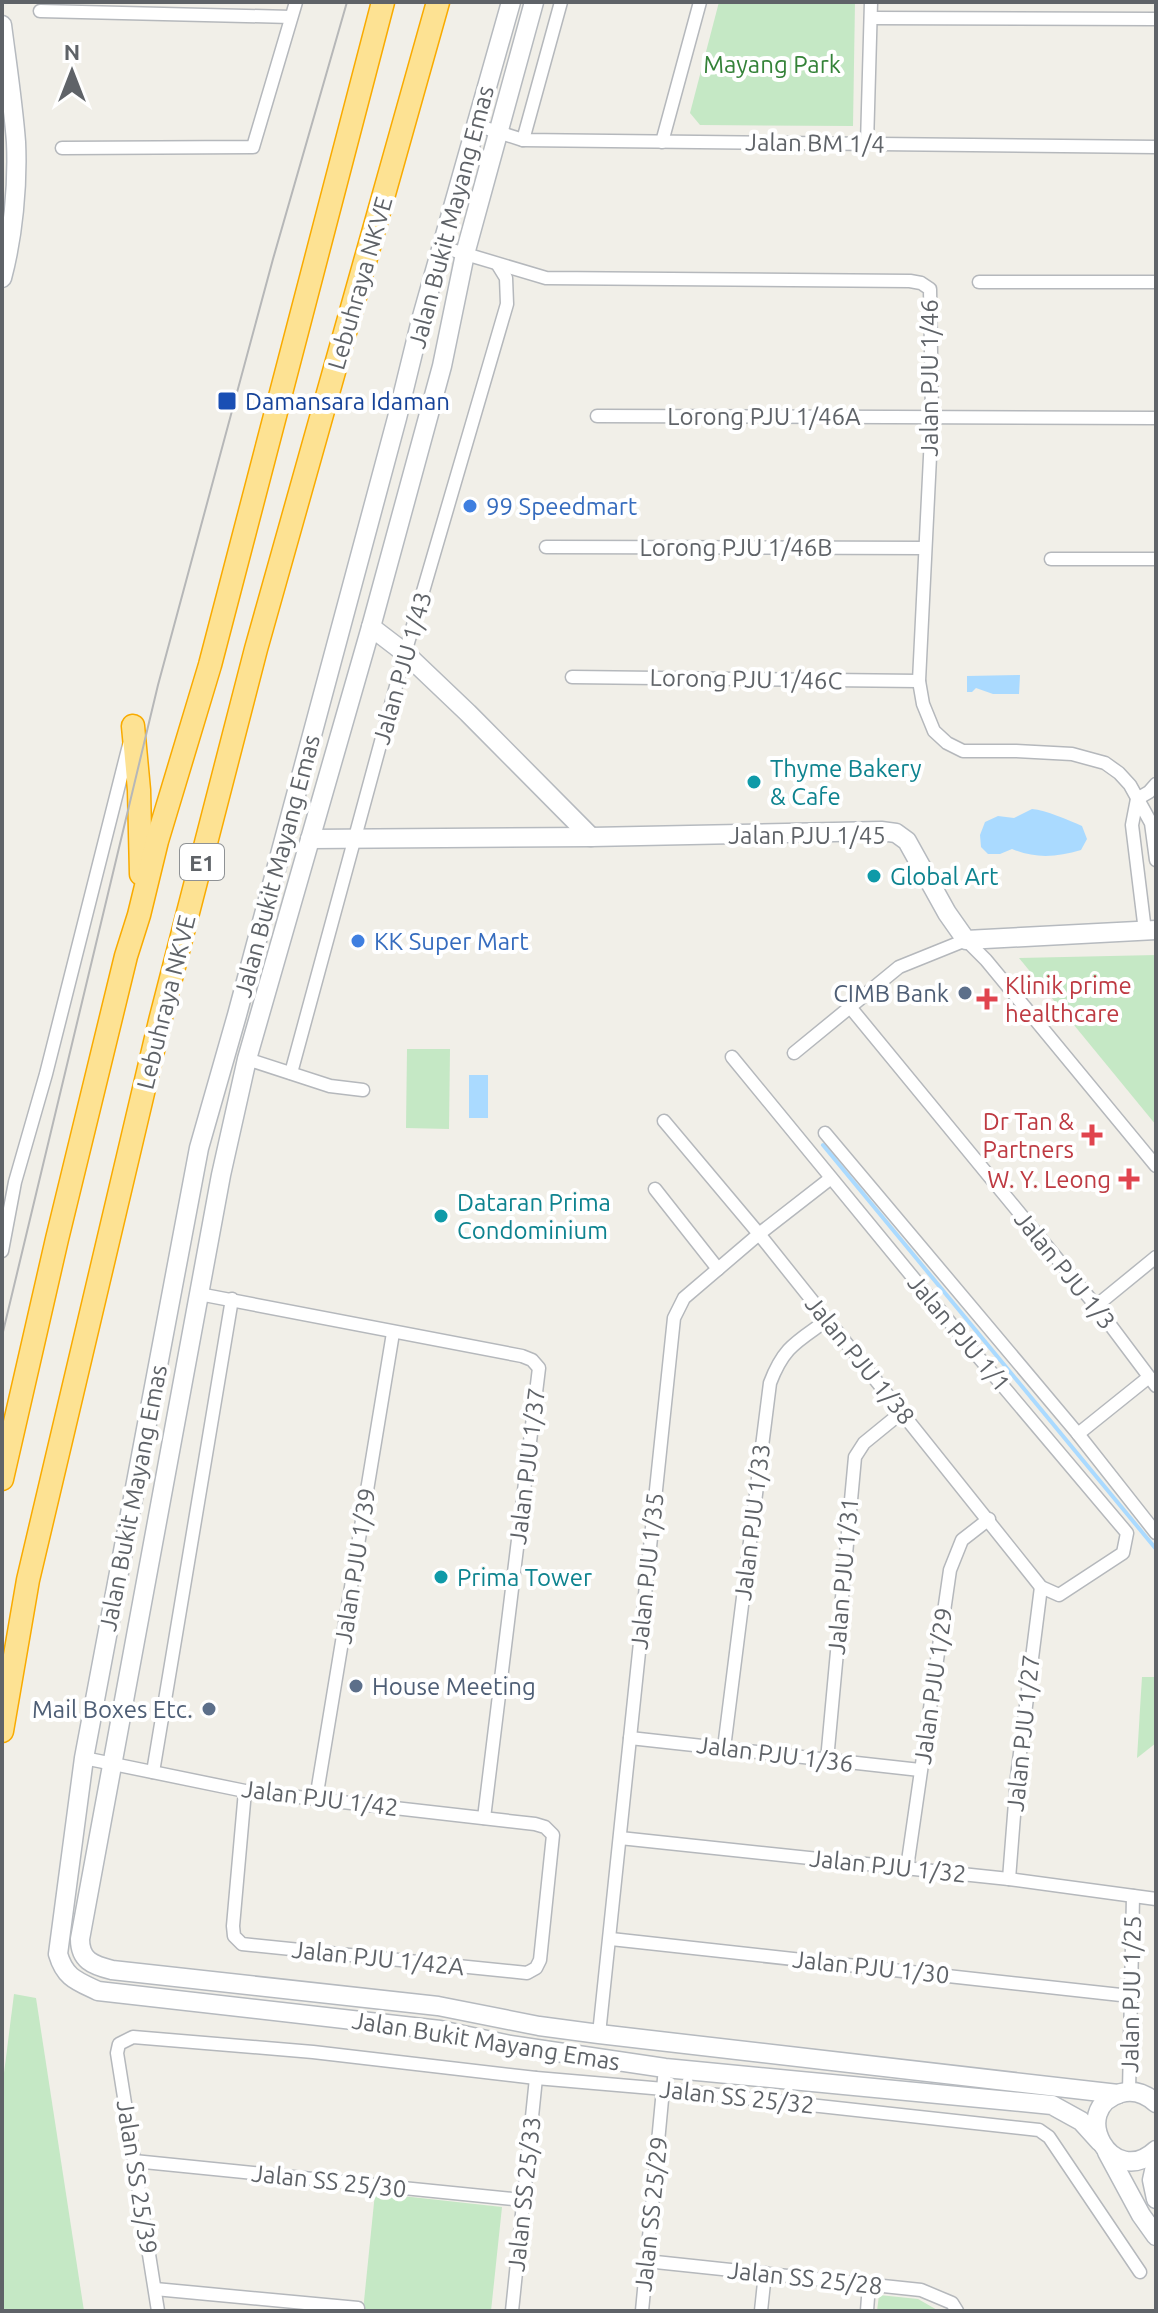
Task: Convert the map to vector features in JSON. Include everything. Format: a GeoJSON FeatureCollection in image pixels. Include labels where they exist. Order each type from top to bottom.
{"type":"FeatureCollection","features":[{"type":"Feature","properties":{"kind":"highway","name":"Lebuhraya NKVE"},"geometry":{"type":"LineString","coordinates":[[2,1479],[110,1017],[157,841],[210,665],[383,2]]}},
{"type":"Feature","properties":{"kind":"highway","name":"Lebuhraya NKVE"},"geometry":{"type":"LineString","coordinates":[[2,1731],[28,1580],[160,1021],[256,649],[438,2]]}},
{"type":"Feature","properties":{"kind":"highway"},"geometry":{"type":"LineString","coordinates":[[133,726],[142,860],[139,915]]}},
{"type":"Feature","properties":{"kind":"main road","name":"Jalan Bukit Mayang Emas"},"geometry":{"type":"LineString","coordinates":[[511,2],[199,1148],[84,1758],[58,1954],[62,1967],[71,1978],[98,1991],[440,2030],[510,2045],[665,2068],[1052,2105],[1081,2121],[1103,2146]]}},
{"type":"Feature","properties":{"kind":"main road","name":"Jalan Bukit Mayang Emas"},"geometry":{"type":"LineString","coordinates":[[534,2],[465,254],[442,366],[247,1059],[221,1175],[80,1950],[86,1960],[96,1966],[125,1972],[438,2006],[599,2034],[1124,2093],[1139,2092],[1156,2102]]}},
{"type":"Feature","properties":{"kind":"main road"},"geometry":{"type":"LineString","coordinates":[[2,25],[16,144],[13,205],[2,278]]}},
{"type":"Feature","properties":{"kind":"main road"},"geometry":{"type":"LineString","coordinates":[[371,627],[405,653],[468,713],[591,837]]}},
{"type":"Feature","properties":{"kind":"main road","name":"Jalan PJU 1/45"},"geometry":{"type":"LineString","coordinates":[[310,839],[896,833],[907,841],[947,913],[966,940]]}},
{"type":"Feature","properties":{"kind":"main road"},"geometry":{"type":"LineString","coordinates":[[966,940],[1150,930]]}},
{"type":"Feature","properties":{"kind":"main road"},"geometry":{"type":"LineString","coordinates":[[199,1148],[218,1113],[232,1072],[247,1059],[237,1041],[237,1015]]}},
{"type":"Feature","properties":{"kind":"main road"},"geometry":{"type":"LineString","coordinates":[[165,1326],[179,1303],[190,1295],[199,1294]]}},
{"type":"Feature","properties":{"kind":"main road"},"geometry":{"type":"LineString","coordinates":[[1124,2093],[1108,2100],[1100,2109],[1096,2131],[1141,2215],[1154,2233]]}},
{"type":"Feature","properties":{"kind":"main road"},"geometry":{"type":"LineString","coordinates":[[1103,2146],[1123,2160],[1133,2161],[1156,2150]]}},
{"type":"Feature","properties":{"kind":"main road"},"geometry":{"type":"LineString","coordinates":[[1156,2162],[1152,2180],[1156,2199]]}},
{"type":"Feature","properties":{"kind":"street"},"geometry":{"type":"LineString","coordinates":[[62,148],[253,147],[296,2]]}},
{"type":"Feature","properties":{"kind":"street"},"geometry":{"type":"LineString","coordinates":[[523,140],[561,2]]}},
{"type":"Feature","properties":{"kind":"street"},"geometry":{"type":"LineString","coordinates":[[662,142],[700,2]]}},
{"type":"Feature","properties":{"kind":"street"},"geometry":{"type":"LineString","coordinates":[[867,144],[871,2]]}},
{"type":"Feature","properties":{"kind":"street"},"geometry":{"type":"LineString","coordinates":[[40,11],[291,17]]}},
{"type":"Feature","properties":{"kind":"street"},"geometry":{"type":"LineString","coordinates":[[871,18],[1156,19]]}},
{"type":"Feature","properties":{"kind":"street","name":"Jalan BM 1/4"},"geometry":{"type":"LineString","coordinates":[[476,125],[523,140],[1156,147]]}},
{"type":"Feature","properties":{"kind":"street","name":"Jalan PJU 1/46"},"geometry":{"type":"LineString","coordinates":[[442,247],[546,278],[879,280],[921,283],[930,289],[932,416],[919,681],[923,704],[934,731],[947,743],[963,751],[1072,754],[1105,763],[1130,785],[1151,823],[1156,860]]}},
{"type":"Feature","properties":{"kind":"street","name":"Jalan PJU 1/43"},"geometry":{"type":"LineString","coordinates":[[291,1073],[405,653],[507,304],[506,278],[498,265]]}},
{"type":"Feature","properties":{"kind":"street"},"geometry":{"type":"LineString","coordinates":[[979,282],[1156,282]]}},
{"type":"Feature","properties":{"kind":"street","name":"Lorong PJU 1/46A"},"geometry":{"type":"LineString","coordinates":[[597,416],[1156,418]]}},
{"type":"Feature","properties":{"kind":"street","name":"Lorong PJU 1/46B"},"geometry":{"type":"LineString","coordinates":[[546,547],[925,548]]}},
{"type":"Feature","properties":{"kind":"street"},"geometry":{"type":"LineString","coordinates":[[1051,559],[1156,559]]}},
{"type":"Feature","properties":{"kind":"street","name":"Lorong PJU 1/46C"},"geometry":{"type":"LineString","coordinates":[[572,677],[919,681]]}},
{"type":"Feature","properties":{"kind":"street"},"geometry":{"type":"LineString","coordinates":[[2,1251],[15,1182],[46,1074],[133,726]]}},
{"type":"Feature","properties":{"kind":"street"},"geometry":{"type":"LineString","coordinates":[[1150,930],[1132,825],[1137,799],[1154,791]]}},
{"type":"Feature","properties":{"kind":"street"},"geometry":{"type":"LineString","coordinates":[[794,1053],[899,967],[966,940],[986,960],[1156,1166]]}},
{"type":"Feature","properties":{"kind":"street","name":"Jalan PJU 1/3"},"geometry":{"type":"LineString","coordinates":[[850,1007],[1096,1306],[1152,1382]]}},
{"type":"Feature","properties":{"kind":"street","name":"Jalan PJU 1/1"},"geometry":{"type":"LineString","coordinates":[[732,1057],[1127,1533],[1123,1553],[1059,1595]]}},
{"type":"Feature","properties":{"kind":"street"},"geometry":{"type":"LineString","coordinates":[[247,1059],[330,1086],[363,1090]]}},
{"type":"Feature","properties":{"kind":"street","name":"Jalan PJU 1/38"},"geometry":{"type":"LineString","coordinates":[[664,1121],[759,1234],[1041,1587],[1059,1595]]}},
{"type":"Feature","properties":{"kind":"street","name":"Jalan PJU 1/1"},"geometry":{"type":"LineString","coordinates":[[825,1133],[1078,1434],[1156,1533]]}},
{"type":"Feature","properties":{"kind":"street","name":"Jalan PJU 1/35"},"geometry":{"type":"LineString","coordinates":[[599,2034],[674,1318],[684,1298],[831,1178]]}},
{"type":"Feature","properties":{"kind":"street"},"geometry":{"type":"LineString","coordinates":[[655,1189],[718,1269]]}},
{"type":"Feature","properties":{"kind":"street"},"geometry":{"type":"LineString","coordinates":[[1096,1306],[1156,1257]]}},
{"type":"Feature","properties":{"kind":"street","name":"Jalan PJU 1/37"},"geometry":{"type":"LineString","coordinates":[[199,1294],[522,1356],[532,1360],[539,1368],[484,1818]]}},
{"type":"Feature","properties":{"kind":"street"},"geometry":{"type":"LineString","coordinates":[[153,1772],[232,1299]]}},
{"type":"Feature","properties":{"kind":"street","name":"Jalan PJU 1/33"},"geometry":{"type":"LineString","coordinates":[[724,1748],[770,1383],[778,1363],[789,1348],[827,1320]]}},
{"type":"Feature","properties":{"kind":"street","name":"Jalan PJU 1/39"},"geometry":{"type":"LineString","coordinates":[[316,1799],[393,1333]]}},
{"type":"Feature","properties":{"kind":"street"},"geometry":{"type":"LineString","coordinates":[[1078,1434],[1152,1382]]}},
{"type":"Feature","properties":{"kind":"street","name":"Jalan PJU 1/31"},"geometry":{"type":"LineString","coordinates":[[827,1760],[855,1457],[864,1443],[902,1412]]}},
{"type":"Feature","properties":{"kind":"street","name":"Jalan PJU 1/29"},"geometry":{"type":"LineString","coordinates":[[907,1868],[950,1570],[962,1540],[989,1519]]}},
{"type":"Feature","properties":{"kind":"street","name":"Jalan PJU 1/27"},"geometry":{"type":"LineString","coordinates":[[1009,1879],[1017,1777],[1041,1587]]}},
{"type":"Feature","properties":{"kind":"street","name":"Jalan PJU 1/36"},"geometry":{"type":"LineString","coordinates":[[630,1738],[920,1770]]}},
{"type":"Feature","properties":{"kind":"street","name":"Jalan PJU 1/42"},"geometry":{"type":"LineString","coordinates":[[84,1758],[245,1791],[535,1824],[545,1827],[553,1835]]}},
{"type":"Feature","properties":{"kind":"street","name":"Jalan PJU 1/42A"},"geometry":{"type":"LineString","coordinates":[[245,1791],[233,1926],[234,1936],[242,1944],[527,1973],[536,1968],[540,1960],[553,1835]]}},
{"type":"Feature","properties":{"kind":"street","name":"Jalan PJU 1/32"},"geometry":{"type":"LineString","coordinates":[[620,1838],[1009,1879],[1156,1899]]}},
{"type":"Feature","properties":{"kind":"street","name":"Jalan PJU 1/25"},"geometry":{"type":"LineString","coordinates":[[1124,2093],[1133,1896]]}},
{"type":"Feature","properties":{"kind":"street","name":"Jalan PJU 1/30"},"geometry":{"type":"LineString","coordinates":[[611,1939],[1130,1996]]}},
{"type":"Feature","properties":{"kind":"street","name":"Jalan SS 25/32"},"geometry":{"type":"LineString","coordinates":[[119,2044],[133,2037],[313,2052],[1039,2130],[1049,2137],[1140,2272]]}},
{"type":"Feature","properties":{"kind":"street","name":"Jalan SS 25/39"},"geometry":{"type":"LineString","coordinates":[[119,2044],[117,2053],[158,2311]]}},
{"type":"Feature","properties":{"kind":"street","name":"Jalan SS 25/29"},"geometry":{"type":"LineString","coordinates":[[642,2311],[665,2068]]}},
{"type":"Feature","properties":{"kind":"street","name":"Jalan SS 25/33"},"geometry":{"type":"LineString","coordinates":[[512,2311],[536,2078]]}},
{"type":"Feature","properties":{"kind":"street","name":"Jalan SS 25/30"},"geometry":{"type":"LineString","coordinates":[[134,2161],[523,2200]]}},
{"type":"Feature","properties":{"kind":"street","name":"Jalan SS 25/28"},"geometry":{"type":"LineString","coordinates":[[646,2261],[921,2290],[952,2303],[957,2311]]}},
{"type":"Feature","properties":{"kind":"street"},"geometry":{"type":"LineString","coordinates":[[761,2311],[765,2273]]}},
{"type":"Feature","properties":{"kind":"street"},"geometry":{"type":"LineString","coordinates":[[867,2311],[869,2284]]}},
{"type":"Feature","properties":{"kind":"street"},"geometry":{"type":"LineString","coordinates":[[155,2289],[358,2308]]}},
{"type":"Feature","properties":{"kind":"green space","name":"Mayang Park"},"geometry":{"type":"Polygon","coordinates":[[[719,2],[855,2],[853,126],[700,125],[690,113],[719,2]]]}},
{"type":"Feature","properties":{"kind":"green space"},"geometry":{"type":"Polygon","coordinates":[[[1156,955],[1156,1125],[1019,958],[1156,955]]]}},
{"type":"Feature","properties":{"kind":"green space"},"geometry":{"type":"Polygon","coordinates":[[[407,1049],[450,1049],[449,1129],[406,1128],[407,1049]]]}},
{"type":"Feature","properties":{"kind":"green space"},"geometry":{"type":"Polygon","coordinates":[[[1142,1677],[1156,1677],[1156,1743],[1137,1758],[1142,1677]]]}},
{"type":"Feature","properties":{"kind":"green space"},"geometry":{"type":"Polygon","coordinates":[[[14,1994],[36,1998],[84,2311],[2,2311],[2,2089],[14,1994]]]}},
{"type":"Feature","properties":{"kind":"green space"},"geometry":{"type":"Polygon","coordinates":[[[375,2193],[502,2207],[491,2311],[363,2311],[375,2193]]]}},
{"type":"Feature","properties":{"kind":"green space"},"geometry":{"type":"Polygon","coordinates":[[[879,2295],[918,2299],[939,2311],[877,2311],[879,2295]]]}},
{"type":"Feature","properties":{"kind":"water"},"geometry":{"type":"Polygon","coordinates":[[[1020,675],[1019,694],[993,694],[976,688],[967,692],[967,676],[1020,675]]]}},
{"type":"Feature","properties":{"kind":"water"},"geometry":{"type":"Polygon","coordinates":[[[1032,809],[1082,826],[1087,839],[1081,850],[1046,856],[1012,849],[1000,854],[988,854],[981,847],[980,835],[985,822],[998,816],[1014,818],[1032,809]]]}},
{"type":"Feature","properties":{"kind":"water"},"geometry":{"type":"Polygon","coordinates":[[[469,1075],[488,1075],[488,1118],[469,1118],[469,1075]]]}},
{"type":"Feature","properties":{"kind":"waterway"},"geometry":{"type":"LineString","coordinates":[[823,1145],[1156,1549]]}},
{"type":"Feature","properties":{"kind":"tram line"},"geometry":{"type":"LineString","coordinates":[[2,1336],[158,685],[273,259],[347,2]]}},
{"type":"Feature","properties":{"kind":"place","name":"Damansara Idaman"},"geometry":{"type":"Point","coordinates":[227,401]}},
{"type":"Feature","properties":{"kind":"place","name":"99 Speedmart"},"geometry":{"type":"Point","coordinates":[470,506]}},
{"type":"Feature","properties":{"kind":"place","name":"Thyme Bakery & Cafe"},"geometry":{"type":"Point","coordinates":[754,782]}},
{"type":"Feature","properties":{"kind":"place","name":"Global Art"},"geometry":{"type":"Point","coordinates":[874,876]}},
{"type":"Feature","properties":{"kind":"place","name":"KK Super Mart"},"geometry":{"type":"Point","coordinates":[358,941]}},
{"type":"Feature","properties":{"kind":"place","name":"CIMB Bank"},"geometry":{"type":"Point","coordinates":[965,993]}},
{"type":"Feature","properties":{"kind":"place","name":"Klinik prime healthcare"},"geometry":{"type":"Point","coordinates":[987,999]}},
{"type":"Feature","properties":{"kind":"place","name":"Dr Tan & Partners"},"geometry":{"type":"Point","coordinates":[1092,1135]}},
{"type":"Feature","properties":{"kind":"place","name":"W. Y. Leong"},"geometry":{"type":"Point","coordinates":[1129,1179]}},
{"type":"Feature","properties":{"kind":"place","name":"Dataran Prima Condominium"},"geometry":{"type":"Point","coordinates":[441,1216]}},
{"type":"Feature","properties":{"kind":"place","name":"Prima Tower"},"geometry":{"type":"Point","coordinates":[441,1577]}},
{"type":"Feature","properties":{"kind":"place","name":"House Meeting"},"geometry":{"type":"Point","coordinates":[356,1686]}},
{"type":"Feature","properties":{"kind":"place","name":"Mail Boxes Etc."},"geometry":{"type":"Point","coordinates":[209,1709]}}]}
